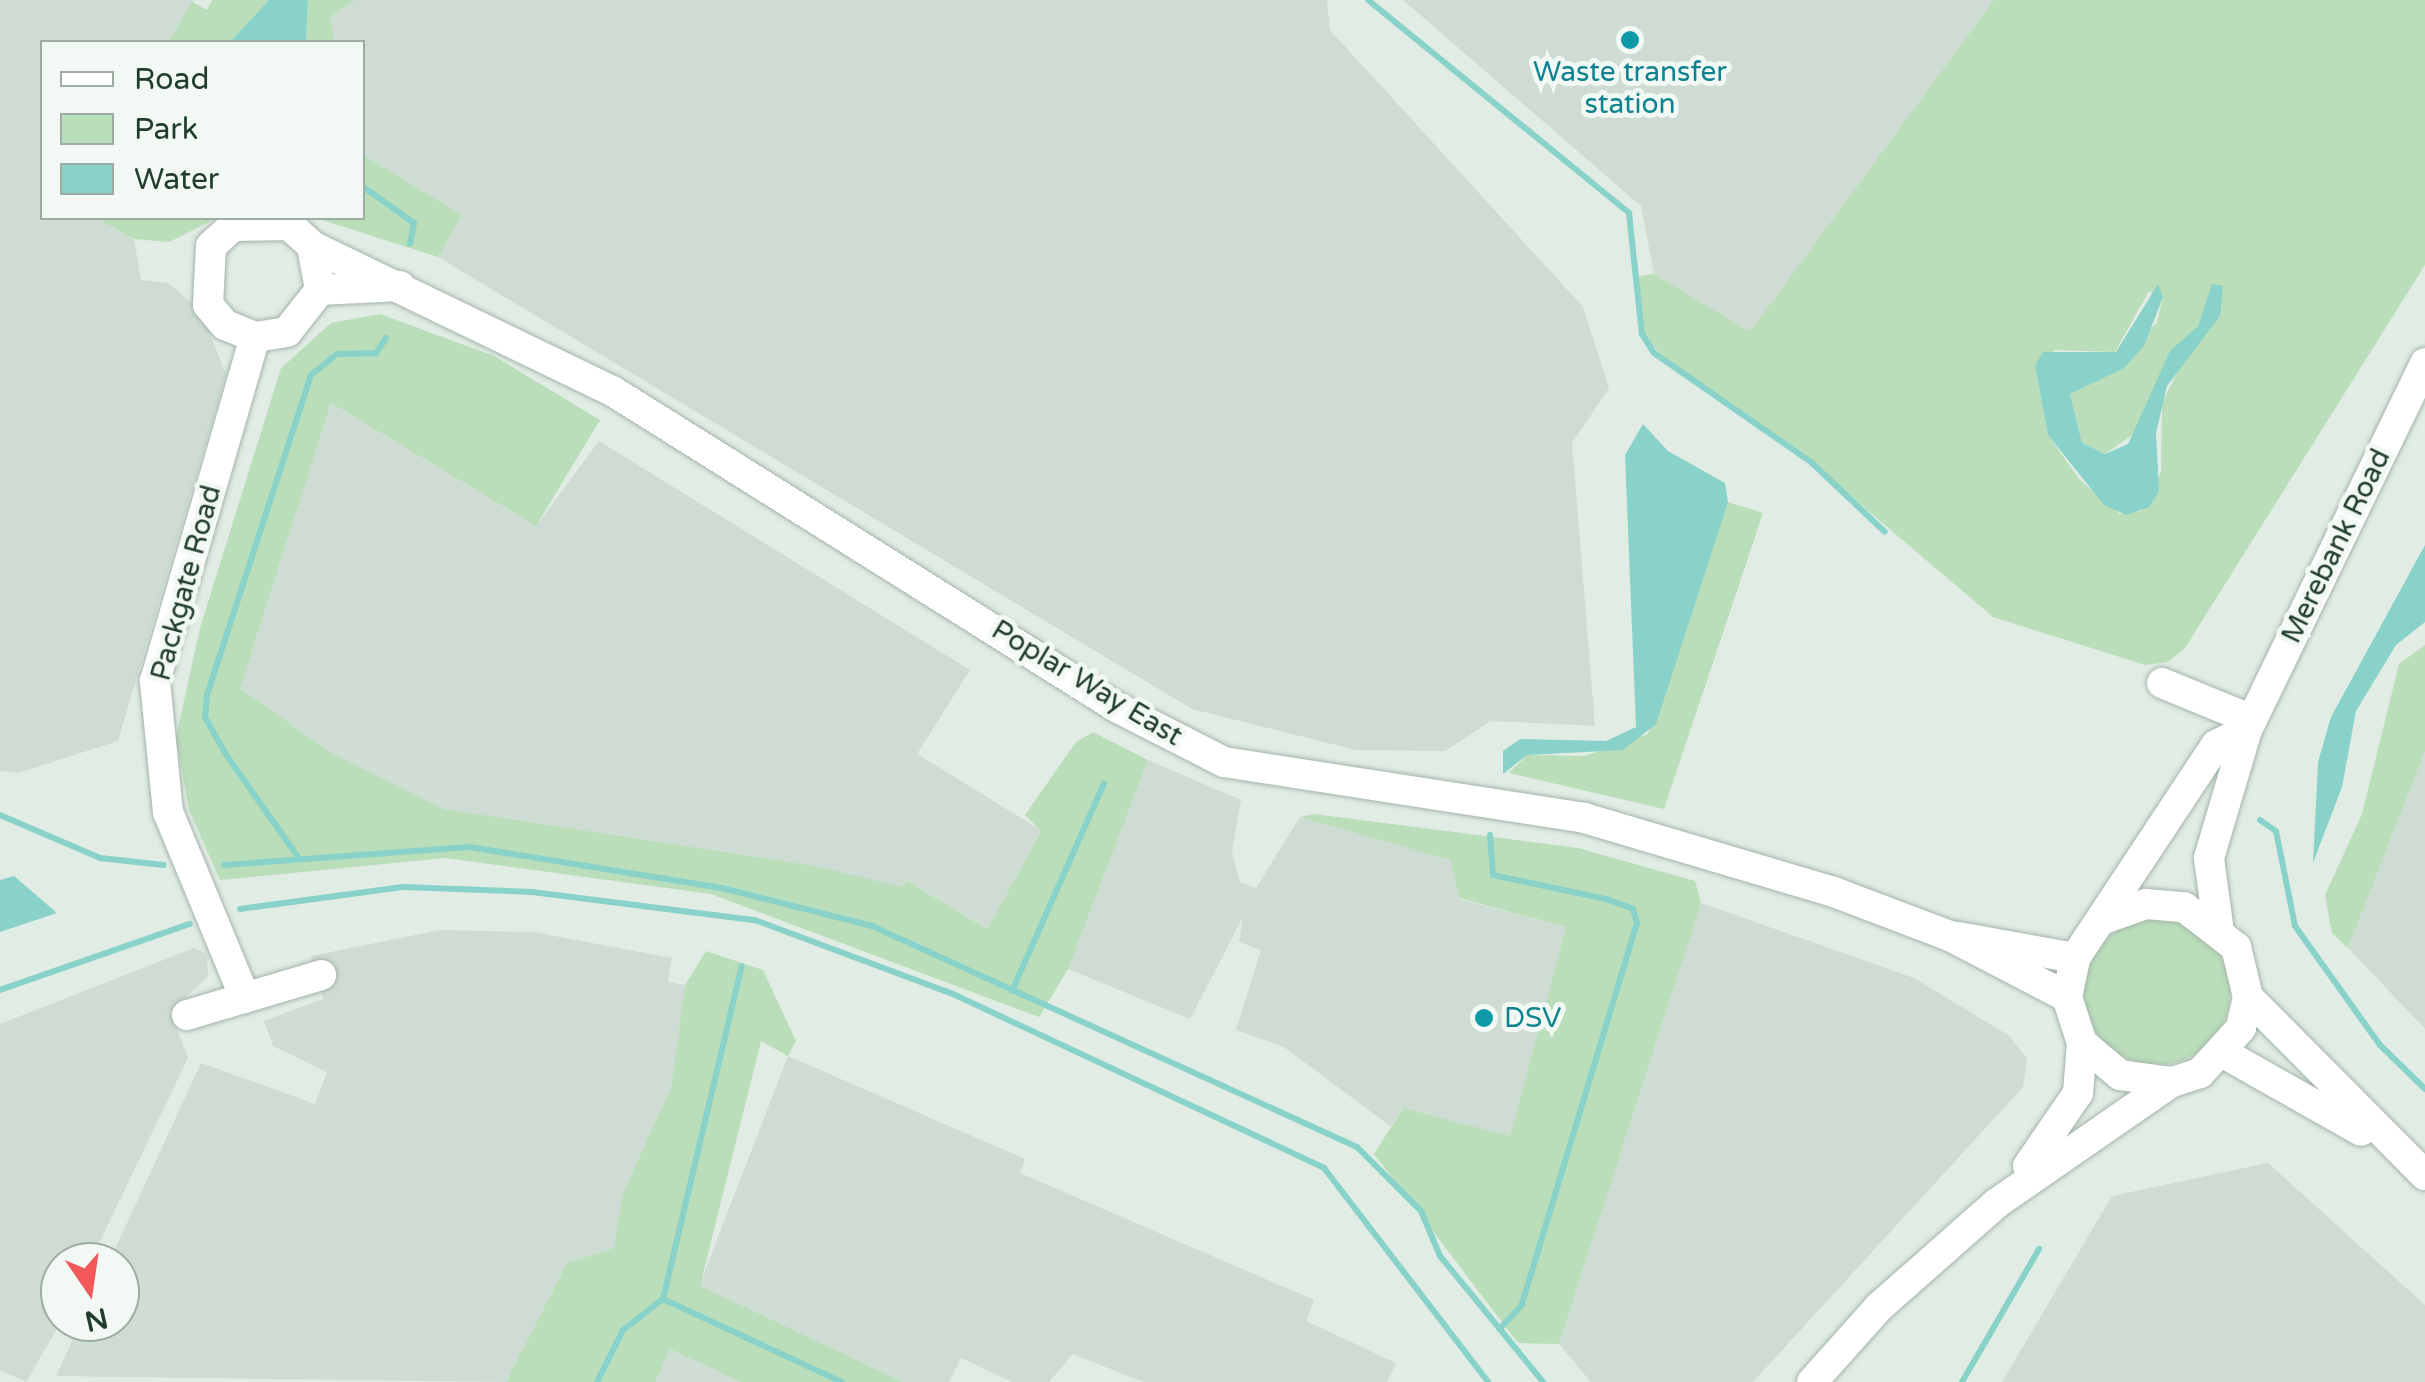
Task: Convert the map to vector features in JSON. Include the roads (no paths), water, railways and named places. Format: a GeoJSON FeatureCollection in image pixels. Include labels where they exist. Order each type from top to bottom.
{"type":"FeatureCollection","features":[{"type":"Feature","properties":{"kind":"street","name":"Poplar Way East"},"geometry":{"type":"LineString","coordinates":[[253,220],[232,226],[210,246],[208,305],[254,337]]}},
{"type":"Feature","properties":{"kind":"street","name":"Poplar Way East"},"geometry":{"type":"LineString","coordinates":[[268,220],[289,225],[312,246],[408,286],[614,392],[1118,708],[1224,762],[1584,818],[1950,936],[2075,958]]}},
{"type":"Feature","properties":{"kind":"street"},"geometry":{"type":"LineString","coordinates":[[254,337],[286,332],[320,290],[312,246]]}},
{"type":"Feature","properties":{"kind":"street","name":"Poplar Way East"},"geometry":{"type":"LineString","coordinates":[[320,290],[408,286]]}},
{"type":"Feature","properties":{"kind":"street","name":"Packgate Road"},"geometry":{"type":"LineString","coordinates":[[245,998],[168,812],[155,681],[254,337]]}},
{"type":"Feature","properties":{"kind":"street","name":"Merebank Road"},"geometry":{"type":"LineString","coordinates":[[2218,925],[2209,858],[2250,725],[2425,363]]}},
{"type":"Feature","properties":{"kind":"street"},"geometry":{"type":"LineString","coordinates":[[2162,683],[2250,725]]}},
{"type":"Feature","properties":{"kind":"street","name":"Merebank Road"},"geometry":{"type":"LineString","coordinates":[[2104,919],[2216,745],[2250,725]]}},
{"type":"Feature","properties":{"kind":"street"},"geometry":{"type":"LineString","coordinates":[[1997,1203],[2064,1119],[2078,1093],[2082,1043],[2067,997],[2075,958],[2104,919],[2146,904],[2184,907],[2218,925],[2236,947],[2248,998],[2400,1155],[2425,1175]]}},
{"type":"Feature","properties":{"kind":"street","name":"Poplar Way East"},"geometry":{"type":"LineString","coordinates":[[1950,936],[2067,997]]}},
{"type":"Feature","properties":{"kind":"street"},"geometry":{"type":"LineString","coordinates":[[187,1015],[320,975]]}},
{"type":"Feature","properties":{"kind":"street"},"geometry":{"type":"LineString","coordinates":[[1812,1382],[1879,1307],[1997,1203],[2172,1082],[2224,1054],[2248,998]]}},
{"type":"Feature","properties":{"kind":"street"},"geometry":{"type":"LineString","coordinates":[[2082,1043],[2120,1075],[2172,1082]]}},
{"type":"Feature","properties":{"kind":"street"},"geometry":{"type":"LineString","coordinates":[[2224,1054],[2400,1155]]}},
{"type":"Feature","properties":{"kind":"water"},"geometry":{"type":"Polygon","coordinates":[[[269,0],[308,0],[306,40],[232,40],[269,0]]]}},
{"type":"Feature","properties":{"kind":"water"},"geometry":{"type":"Polygon","coordinates":[[[2158,284],[2163,297],[2144,346],[2124,368],[2070,394],[2082,443],[2105,454],[2128,444],[2170,351],[2198,326],[2212,284],[2223,286],[2220,316],[2167,386],[2156,433],[2159,491],[2149,507],[2126,515],[2104,505],[2048,435],[2035,366],[2043,352],[2116,352],[2158,284]]]}},
{"type":"Feature","properties":{"kind":"water"},"geometry":{"type":"Polygon","coordinates":[[[1643,424],[1668,451],[1725,483],[1728,502],[1656,724],[1623,750],[1527,755],[1503,774],[1503,751],[1520,739],[1606,741],[1636,727],[1625,455],[1643,424]]]}},
{"type":"Feature","properties":{"kind":"water"},"geometry":{"type":"Polygon","coordinates":[[[2425,545],[2425,622],[2396,645],[2356,711],[2342,787],[2313,863],[2318,762],[2331,717],[2425,545]]]}},
{"type":"Feature","properties":{"kind":"water"},"geometry":{"type":"Polygon","coordinates":[[[14,876],[57,913],[0,932],[0,880],[14,876]]]}},
{"type":"Feature","properties":{"kind":"waterway"},"geometry":{"type":"LineString","coordinates":[[1368,0],[1629,213],[1642,334],[1654,353],[1812,463],[1885,532]]}},
{"type":"Feature","properties":{"kind":"waterway"},"geometry":{"type":"LineString","coordinates":[[365,188],[414,223],[410,244]]}},
{"type":"Feature","properties":{"kind":"waterway"},"geometry":{"type":"LineString","coordinates":[[298,857],[225,753],[205,717],[207,695],[311,375],[337,354],[376,353],[386,338]]}},
{"type":"Feature","properties":{"kind":"waterway"},"geometry":{"type":"LineString","coordinates":[[1012,991],[1104,783]]}},
{"type":"Feature","properties":{"kind":"waterway"},"geometry":{"type":"LineString","coordinates":[[0,815],[100,858],[164,865]]}},
{"type":"Feature","properties":{"kind":"waterway"},"geometry":{"type":"LineString","coordinates":[[2260,820],[2276,831],[2295,926],[2380,1045],[2425,1089]]}},
{"type":"Feature","properties":{"kind":"waterway"},"geometry":{"type":"LineString","coordinates":[[1490,835],[1493,875],[1606,899],[1633,909],[1637,923],[1522,1305],[1500,1329]]}},
{"type":"Feature","properties":{"kind":"waterway"},"geometry":{"type":"LineString","coordinates":[[224,865],[469,847],[722,888],[872,926],[1357,1147],[1421,1211],[1440,1256],[1543,1382]]}},
{"type":"Feature","properties":{"kind":"waterway"},"geometry":{"type":"LineString","coordinates":[[240,909],[403,887],[532,892],[755,920],[953,994],[1324,1168],[1488,1382]]}},
{"type":"Feature","properties":{"kind":"waterway"},"geometry":{"type":"LineString","coordinates":[[0,990],[190,924]]}},
{"type":"Feature","properties":{"kind":"waterway"},"geometry":{"type":"LineString","coordinates":[[597,1382],[623,1330],[663,1299],[742,966]]}},
{"type":"Feature","properties":{"kind":"waterway"},"geometry":{"type":"LineString","coordinates":[[1962,1382],[2039,1249]]}},
{"type":"Feature","properties":{"kind":"waterway"},"geometry":{"type":"LineString","coordinates":[[663,1299],[842,1382]]}},
{"type":"Feature","properties":{"kind":"place","name":"Waste transfer station"},"geometry":{"type":"Point","coordinates":[1630,40]}},
{"type":"Feature","properties":{"kind":"place","name":"DSV"},"geometry":{"type":"Point","coordinates":[1484,1018]}}]}
